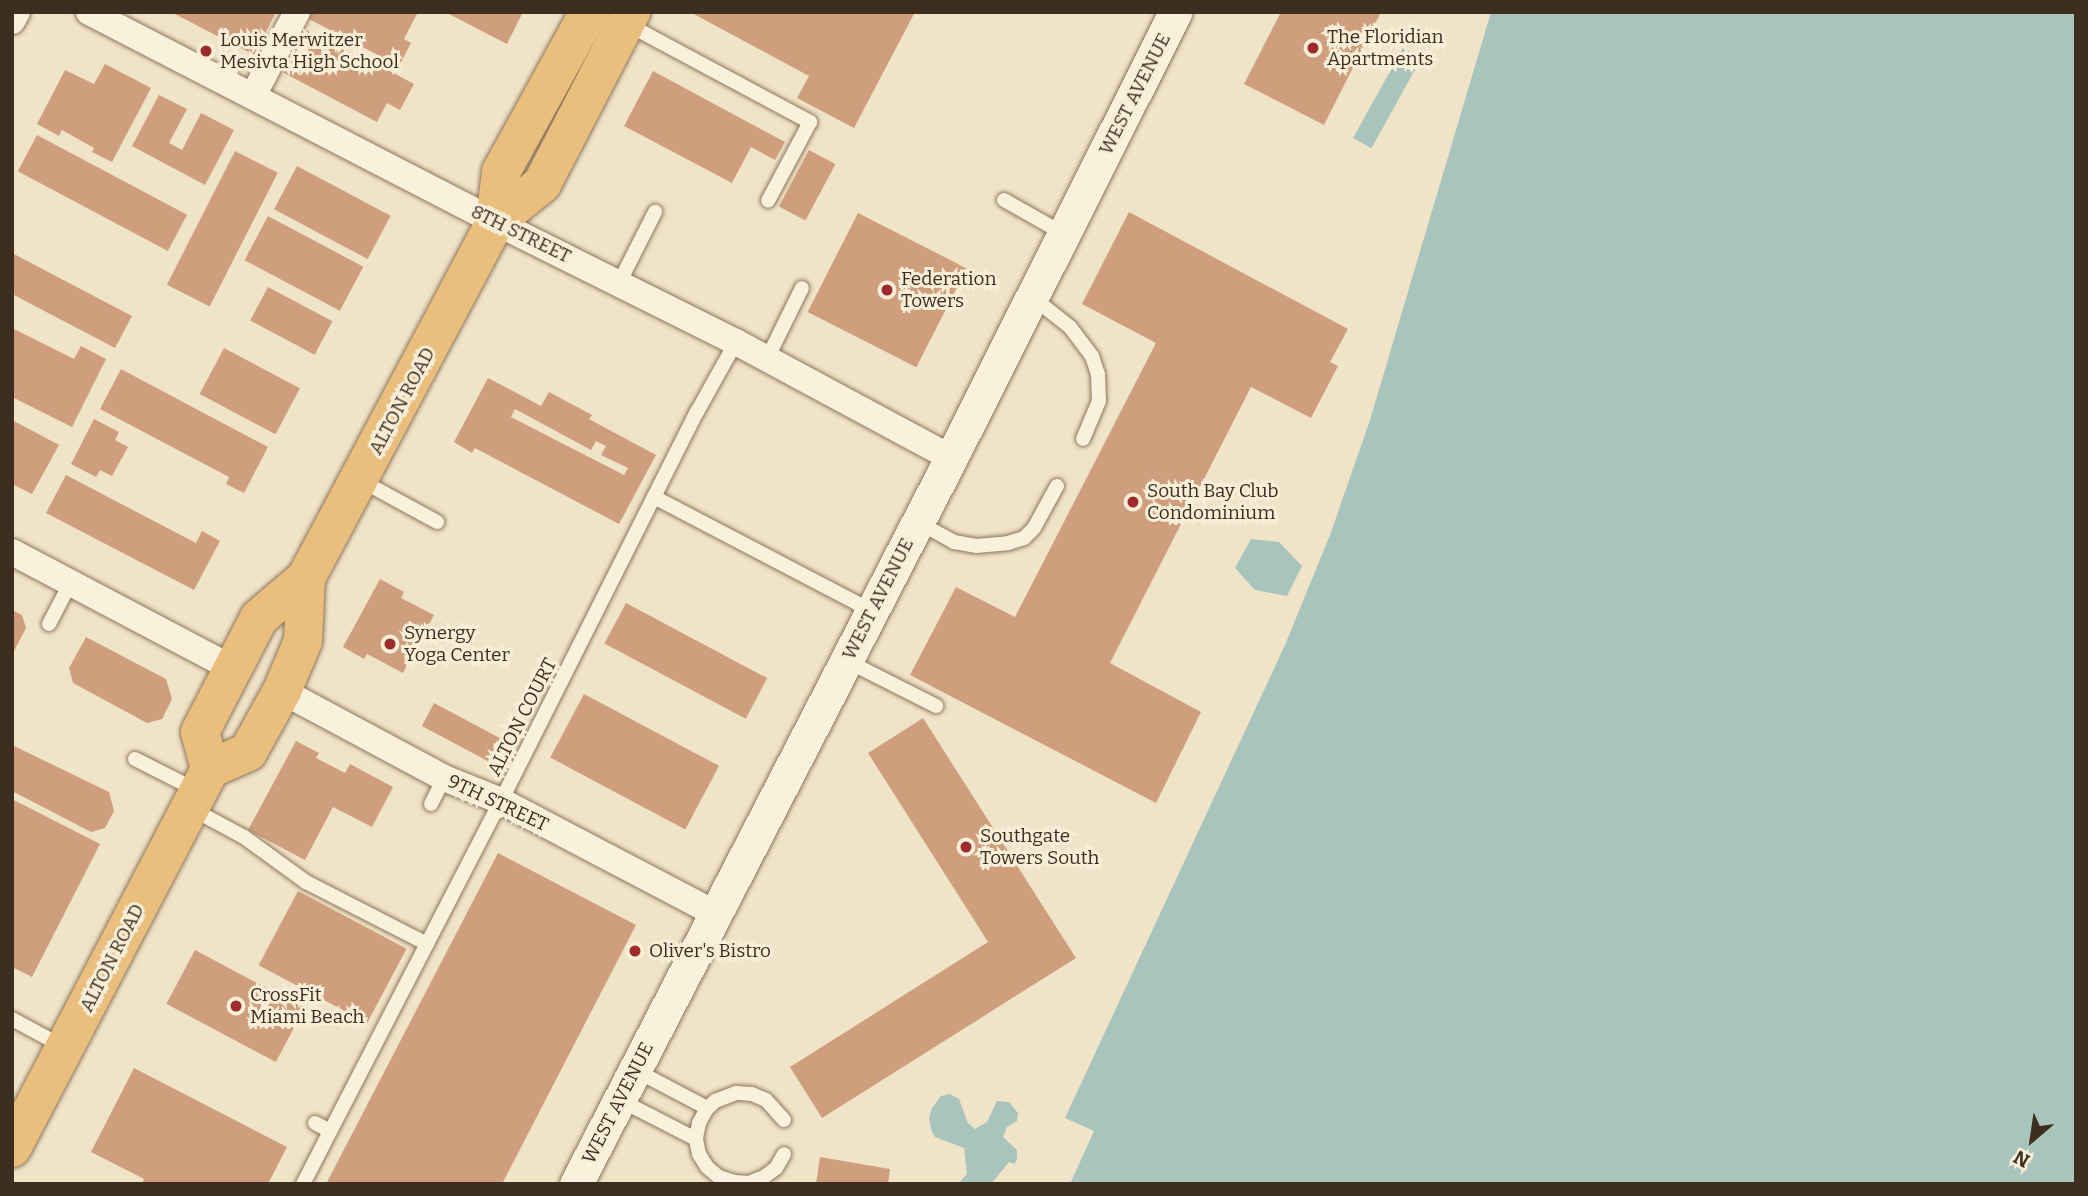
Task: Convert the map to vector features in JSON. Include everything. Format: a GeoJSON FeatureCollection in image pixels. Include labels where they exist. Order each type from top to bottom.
{"type":"FeatureCollection","features":[{"type":"Feature","properties":{"kind":"highway"},"geometry":{"type":"LineString","coordinates":[[495,222],[489,164],[567,12]]}},
{"type":"Feature","properties":{"kind":"highway"},"geometry":{"type":"LineString","coordinates":[[495,222],[500,172],[589,12]]}},
{"type":"Feature","properties":{"kind":"highway","name":"ALTON ROAD"},"geometry":{"type":"LineString","coordinates":[[12,1148],[199,789],[201,732],[259,618],[306,578],[495,222],[542,184],[628,18]]}},
{"type":"Feature","properties":{"kind":"highway","name":"ALTON ROAD"},"geometry":{"type":"LineString","coordinates":[[199,789],[248,752],[282,691],[303,641],[306,578]]}},
{"type":"Feature","properties":{"kind":"street"},"geometry":{"type":"LineString","coordinates":[[12,22],[17,12]]}},
{"type":"Feature","properties":{"kind":"street","name":"8TH STREET"},"geometry":{"type":"LineString","coordinates":[[89,12],[495,222],[736,342],[951,458]]}},
{"type":"Feature","properties":{"kind":"street"},"geometry":{"type":"LineString","coordinates":[[253,96],[297,12]]}},
{"type":"Feature","properties":{"kind":"street","name":"WEST AVENUE"},"geometry":{"type":"LineString","coordinates":[[576,1184],[951,458],[1175,12]]}},
{"type":"Feature","properties":{"kind":"street"},"geometry":{"type":"LineString","coordinates":[[12,552],[232,668]]}},
{"type":"Feature","properties":{"kind":"street","name":"9TH STREET"},"geometry":{"type":"LineString","coordinates":[[282,691],[444,778],[501,801],[716,914]]}},
{"type":"Feature","properties":{"kind":"lane"},"geometry":{"type":"LineString","coordinates":[[628,18],[810,122],[768,201]]}},
{"type":"Feature","properties":{"kind":"lane"},"geometry":{"type":"LineString","coordinates":[[1004,200],[1064,234]]}},
{"type":"Feature","properties":{"kind":"lane"},"geometry":{"type":"LineString","coordinates":[[619,284],[655,212]]}},
{"type":"Feature","properties":{"kind":"lane"},"geometry":{"type":"LineString","coordinates":[[767,359],[802,288]]}},
{"type":"Feature","properties":{"kind":"lane"},"geometry":{"type":"LineString","coordinates":[[1032,297],[1070,327],[1092,356],[1098,374],[1099,401],[1083,439]]}},
{"type":"Feature","properties":{"kind":"lane","name":"ALTON COURT"},"geometry":{"type":"LineString","coordinates":[[303,1184],[736,342]]}},
{"type":"Feature","properties":{"kind":"lane"},"geometry":{"type":"LineString","coordinates":[[360,480],[437,522]]}},
{"type":"Feature","properties":{"kind":"lane"},"geometry":{"type":"LineString","coordinates":[[918,522],[954,542],[976,546],[1008,543],[1024,538],[1034,528],[1056,486]]}},
{"type":"Feature","properties":{"kind":"lane"},"geometry":{"type":"LineString","coordinates":[[654,497],[872,611]]}},
{"type":"Feature","properties":{"kind":"lane"},"geometry":{"type":"LineString","coordinates":[[49,624],[71,582]]}},
{"type":"Feature","properties":{"kind":"lane"},"geometry":{"type":"LineString","coordinates":[[846,660],[936,706]]}},
{"type":"Feature","properties":{"kind":"lane"},"geometry":{"type":"LineString","coordinates":[[135,759],[199,789],[244,837],[281,869],[427,944]]}},
{"type":"Feature","properties":{"kind":"lane"},"geometry":{"type":"LineString","coordinates":[[431,804],[444,778]]}},
{"type":"Feature","properties":{"kind":"lane"},"geometry":{"type":"LineString","coordinates":[[12,1019],[65,1048]]}},
{"type":"Feature","properties":{"kind":"lane"},"geometry":{"type":"LineString","coordinates":[[635,1070],[707,1108]]}},
{"type":"Feature","properties":{"kind":"lane"},"geometry":{"type":"LineString","coordinates":[[783,1120],[766,1100],[752,1094],[725,1096],[707,1108],[699,1123],[696,1139],[699,1154],[707,1167],[719,1177],[734,1182],[750,1183],[764,1177],[776,1167],[784,1154]]}},
{"type":"Feature","properties":{"kind":"lane"},"geometry":{"type":"LineString","coordinates":[[620,1100],[696,1139]]}},
{"type":"Feature","properties":{"kind":"lane"},"geometry":{"type":"LineString","coordinates":[[315,1123],[330,1131]]}},
{"type":"Feature","properties":{"kind":"water"},"geometry":{"type":"Polygon","coordinates":[[[1491,12],[2076,12],[2076,1184],[1070,1184],[1094,1131],[1065,1118],[1285,645],[1330,535],[1370,420],[1491,12]]]}},
{"type":"Feature","properties":{"kind":"water"},"geometry":{"type":"Polygon","coordinates":[[[1403,48],[1421,58],[1371,148],[1353,138],[1403,48]]]}},
{"type":"Feature","properties":{"kind":"water"},"geometry":{"type":"Polygon","coordinates":[[[1251,539],[1279,542],[1302,566],[1287,596],[1255,590],[1235,568],[1251,539]]]}},
{"type":"Feature","properties":{"kind":"water"},"geometry":{"type":"Polygon","coordinates":[[[950,1094],[959,1099],[968,1123],[975,1129],[987,1122],[997,1101],[1009,1102],[1018,1113],[1017,1121],[1007,1127],[1003,1137],[1017,1150],[1017,1160],[1014,1164],[1009,1162],[991,1184],[958,1184],[967,1174],[964,1148],[935,1137],[932,1132],[929,1118],[932,1108],[941,1096],[950,1094]]]}},
{"type":"Feature","properties":{"kind":"building"},"geometry":{"type":"Polygon","coordinates":[[[171,12],[276,12],[254,55],[171,12]]]}},
{"type":"Feature","properties":{"kind":"building"},"geometry":{"type":"Polygon","coordinates":[[[312,12],[418,12],[404,39],[411,43],[399,66],[309,19],[312,12]]]}},
{"type":"Feature","properties":{"kind":"building"},"geometry":{"type":"Polygon","coordinates":[[[445,12],[523,12],[507,44],[445,12]]]}},
{"type":"Feature","properties":{"kind":"building"},"geometry":{"type":"Polygon","coordinates":[[[690,12],[915,12],[854,128],[797,98],[809,76],[690,12]]]}},
{"type":"Feature","properties":{"kind":"building","name":"The Floridian Apartments"},"geometry":{"type":"Polygon","coordinates":[[[1281,12],[1381,12],[1324,125],[1244,84],[1281,12]]]}},
{"type":"Feature","properties":{"kind":"building"},"geometry":{"type":"Polygon","coordinates":[[[306,30],[346,51],[342,58],[368,71],[373,62],[414,84],[400,110],[387,103],[377,122],[284,73],[306,30]]]}},
{"type":"Feature","properties":{"kind":"building"},"geometry":{"type":"Polygon","coordinates":[[[105,64],[151,88],[112,162],[92,152],[94,148],[62,130],[59,136],[37,124],[65,70],[94,84],[105,64]]]}},
{"type":"Feature","properties":{"kind":"building"},"geometry":{"type":"Polygon","coordinates":[[[653,71],[785,142],[775,160],[751,147],[732,183],[624,126],[653,71]]]}},
{"type":"Feature","properties":{"kind":"building"},"geometry":{"type":"Polygon","coordinates":[[[159,95],[187,109],[169,143],[182,150],[201,113],[234,130],[205,185],[132,146],[159,95]]]}},
{"type":"Feature","properties":{"kind":"building"},"geometry":{"type":"Polygon","coordinates":[[[37,135],[187,215],[168,251],[18,171],[37,135]]]}},
{"type":"Feature","properties":{"kind":"building"},"geometry":{"type":"Polygon","coordinates":[[[809,150],[835,164],[805,221],[779,207],[809,150]]]}},
{"type":"Feature","properties":{"kind":"building"},"geometry":{"type":"Polygon","coordinates":[[[235,151],[278,173],[210,306],[167,285],[235,151]]]}},
{"type":"Feature","properties":{"kind":"building"},"geometry":{"type":"Polygon","coordinates":[[[297,166],[391,216],[368,259],[274,209],[297,166]]]}},
{"type":"Feature","properties":{"kind":"building","name":"South Bay Club Condominium"},"geometry":{"type":"Polygon","coordinates":[[[1129,212],[1348,329],[1330,362],[1338,366],[1311,418],[1251,387],[1110,663],[1201,712],[1156,803],[910,675],[956,587],[1015,617],[1156,343],[1082,304],[1129,212]]]}},
{"type":"Feature","properties":{"kind":"building","name":"Federation Towers"},"geometry":{"type":"Polygon","coordinates":[[[858,213],[967,268],[916,367],[808,312],[858,213]]]}},
{"type":"Feature","properties":{"kind":"building"},"geometry":{"type":"Polygon","coordinates":[[[268,216],[363,267],[340,311],[245,260],[268,216]]]}},
{"type":"Feature","properties":{"kind":"building"},"geometry":{"type":"Polygon","coordinates":[[[12,253],[132,316],[115,348],[12,294],[12,253]]]}},
{"type":"Feature","properties":{"kind":"building"},"geometry":{"type":"Polygon","coordinates":[[[268,287],[332,321],[315,355],[250,321],[268,287]]]}},
{"type":"Feature","properties":{"kind":"building"},"geometry":{"type":"Polygon","coordinates":[[[12,328],[74,359],[81,346],[106,359],[72,427],[12,397],[12,328]]]}},
{"type":"Feature","properties":{"kind":"building"},"geometry":{"type":"Polygon","coordinates":[[[224,348],[300,388],[276,434],[200,394],[224,348]]]}},
{"type":"Feature","properties":{"kind":"building"},"geometry":{"type":"Polygon","coordinates":[[[121,369],[268,447],[244,493],[226,484],[229,477],[100,409],[121,369]]]}},
{"type":"Feature","properties":{"kind":"building"},"geometry":{"type":"Polygon","coordinates":[[[488,378],[541,406],[549,392],[592,415],[589,419],[656,455],[619,524],[475,448],[472,453],[454,442],[488,378]],[[515,409],[511,417],[624,475],[628,468],[601,455],[606,446],[596,441],[591,450],[515,409]]]}},
{"type":"Feature","properties":{"kind":"building"},"geometry":{"type":"Polygon","coordinates":[[[94,419],[119,432],[115,440],[128,447],[112,476],[100,470],[96,477],[71,464],[94,419]]]}},
{"type":"Feature","properties":{"kind":"building"},"geometry":{"type":"Polygon","coordinates":[[[12,420],[59,445],[32,494],[12,484],[12,420]]]}},
{"type":"Feature","properties":{"kind":"building"},"geometry":{"type":"Polygon","coordinates":[[[66,475],[196,543],[202,531],[220,541],[194,590],[46,513],[66,475]]]}},
{"type":"Feature","properties":{"kind":"building"},"geometry":{"type":"Polygon","coordinates":[[[380,579],[404,592],[401,598],[434,615],[403,673],[367,654],[364,659],[343,647],[380,579]]]}},
{"type":"Feature","properties":{"kind":"building"},"geometry":{"type":"Polygon","coordinates":[[[626,603],[767,678],[746,719],[604,644],[626,603]]]}},
{"type":"Feature","properties":{"kind":"building"},"geometry":{"type":"Polygon","coordinates":[[[12,610],[22,615],[26,628],[12,655],[12,610]]]}},
{"type":"Feature","properties":{"kind":"building"},"geometry":{"type":"Polygon","coordinates":[[[86,637],[166,679],[172,699],[162,719],[147,723],[73,683],[69,668],[86,637]]]}},
{"type":"Feature","properties":{"kind":"building"},"geometry":{"type":"Polygon","coordinates":[[[584,694],[719,766],[685,829],[550,758],[584,694]]]}},
{"type":"Feature","properties":{"kind":"building"},"geometry":{"type":"Polygon","coordinates":[[[434,703],[500,738],[488,761],[422,726],[434,703]]]}},
{"type":"Feature","properties":{"kind":"building","name":"Southgate Towers South"},"geometry":{"type":"Polygon","coordinates":[[[923,718],[1076,958],[822,1118],[790,1067],[988,942],[868,753],[923,718]]]}},
{"type":"Feature","properties":{"kind":"building"},"geometry":{"type":"Polygon","coordinates":[[[296,741],[319,753],[316,758],[345,773],[350,764],[393,787],[372,827],[333,807],[305,860],[248,830],[296,741]]]}},
{"type":"Feature","properties":{"kind":"building"},"geometry":{"type":"Polygon","coordinates":[[[12,745],[109,792],[114,811],[105,828],[91,832],[12,791],[12,745]]]}},
{"type":"Feature","properties":{"kind":"building"},"geometry":{"type":"Polygon","coordinates":[[[12,799],[100,844],[32,977],[12,967],[12,799]]]}},
{"type":"Feature","properties":{"kind":"building"},"geometry":{"type":"Polygon","coordinates":[[[498,853],[636,925],[502,1184],[326,1184],[498,853]]]}},
{"type":"Feature","properties":{"kind":"building"},"geometry":{"type":"Polygon","coordinates":[[[298,891],[407,949],[367,1023],[259,965],[298,891]]]}},
{"type":"Feature","properties":{"kind":"building","name":"CrossFit Miami Beach"},"geometry":{"type":"Polygon","coordinates":[[[195,950],[304,1008],[276,1062],[166,1004],[195,950]]]}},
{"type":"Feature","properties":{"kind":"building"},"geometry":{"type":"Polygon","coordinates":[[[134,1068],[287,1147],[268,1184],[142,1184],[144,1179],[91,1152],[134,1068]]]}},
{"type":"Feature","properties":{"kind":"building"},"geometry":{"type":"Polygon","coordinates":[[[820,1157],[890,1169],[888,1184],[816,1184],[820,1157]]]}},
{"type":"Feature","properties":{"kind":"place","name":"The Floridian Apartments"},"geometry":{"type":"Point","coordinates":[1313,48]}},
{"type":"Feature","properties":{"kind":"place","name":"Louis Merwitzer Mesivta High School"},"geometry":{"type":"Point","coordinates":[206,51]}},
{"type":"Feature","properties":{"kind":"place","name":"Federation Towers"},"geometry":{"type":"Point","coordinates":[887,290]}},
{"type":"Feature","properties":{"kind":"place","name":"South Bay Club Condominium"},"geometry":{"type":"Point","coordinates":[1133,502]}},
{"type":"Feature","properties":{"kind":"place","name":"Synergy Yoga Center"},"geometry":{"type":"Point","coordinates":[390,644]}},
{"type":"Feature","properties":{"kind":"place","name":"Southgate Towers South"},"geometry":{"type":"Point","coordinates":[966,847]}},
{"type":"Feature","properties":{"kind":"place","name":"Oliver's Bistro"},"geometry":{"type":"Point","coordinates":[635,951]}},
{"type":"Feature","properties":{"kind":"place","name":"CrossFit Miami Beach"},"geometry":{"type":"Point","coordinates":[236,1006]}}]}
